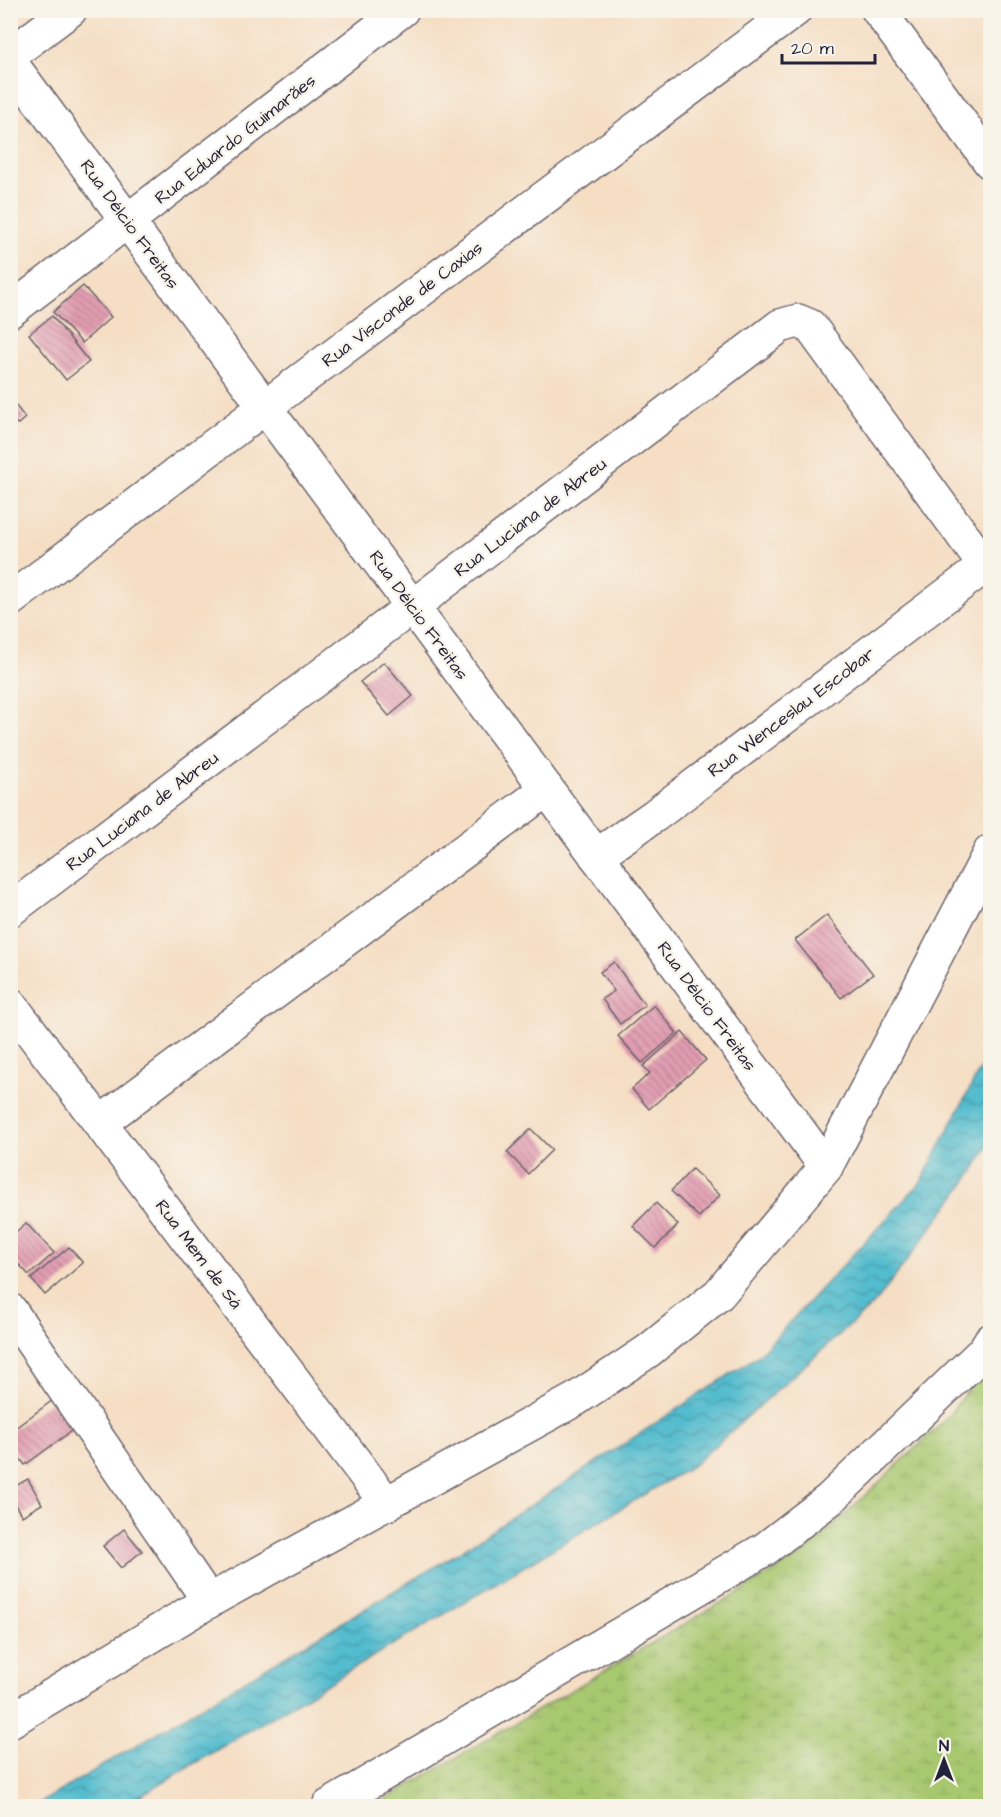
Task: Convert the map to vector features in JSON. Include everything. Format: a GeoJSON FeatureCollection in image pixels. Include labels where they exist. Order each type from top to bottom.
{"type":"FeatureCollection","features":[{"type":"Feature","properties":{"kind":"street"},"geometry":{"type":"LineString","coordinates":[[10,55],[70,10]]}},
{"type":"Feature","properties":{"kind":"street","name":"Rua Eduardo Guimarães"},"geometry":{"type":"LineString","coordinates":[[10,311],[402,10]]}},
{"type":"Feature","properties":{"kind":"street","name":"Rua Visconde de Caxias"},"geometry":{"type":"LineString","coordinates":[[10,600],[265,406],[795,10]]}},
{"type":"Feature","properties":{"kind":"street"},"geometry":{"type":"LineString","coordinates":[[878,10],[990,162]]}},
{"type":"Feature","properties":{"kind":"street","name":"Rua Délcio Freitas"},"geometry":{"type":"LineString","coordinates":[[10,62],[826,1167]]}},
{"type":"Feature","properties":{"kind":"street","name":"Rua Luciana de Abreu"},"geometry":{"type":"LineString","coordinates":[[10,910],[780,326],[798,321],[810,326],[988,569]]}},
{"type":"Feature","properties":{"kind":"street","name":"Rua Wenceslau Escobar"},"geometry":{"type":"LineString","coordinates":[[596,856],[654,816],[988,569]]}},
{"type":"Feature","properties":{"kind":"street"},"geometry":{"type":"LineString","coordinates":[[100,1123],[547,789]]}},
{"type":"Feature","properties":{"kind":"street"},"geometry":{"type":"LineString","coordinates":[[10,1721],[209,1601],[576,1399],[648,1351],[719,1294],[826,1167],[990,852]]}},
{"type":"Feature","properties":{"kind":"street","name":"Rua Mem de Sá"},"geometry":{"type":"LineString","coordinates":[[10,1004],[387,1504]]}},
{"type":"Feature","properties":{"kind":"street"},"geometry":{"type":"LineString","coordinates":[[10,1310],[209,1601]]}},
{"type":"Feature","properties":{"kind":"street"},"geometry":{"type":"LineString","coordinates":[[329,1806],[765,1549],[830,1499],[984,1351],[990,1341]]}},
{"type":"Feature","properties":{"kind":"green space"},"geometry":{"type":"Polygon","coordinates":[[[990,1360],[990,1806],[374,1806],[802,1555],[946,1419],[990,1360]]]}},
{"type":"Feature","properties":{"kind":"water"},"geometry":{"type":"Polygon","coordinates":[[[990,1050],[990,1143],[973,1172],[877,1301],[692,1466],[123,1806],[35,1806],[461,1551],[758,1356],[921,1182],[990,1050]]]}},
{"type":"Feature","properties":{"kind":"building"},"geometry":{"type":"Polygon","coordinates":[[[83,286],[111,317],[82,343],[53,312],[83,286]]]}},
{"type":"Feature","properties":{"kind":"building"},"geometry":{"type":"Polygon","coordinates":[[[52,316],[89,362],[66,380],[29,334],[52,316]]]}},
{"type":"Feature","properties":{"kind":"building"},"geometry":{"type":"Polygon","coordinates":[[[10,398],[25,418],[18,424],[10,422],[10,398]]]}},
{"type":"Feature","properties":{"kind":"building"},"geometry":{"type":"Polygon","coordinates":[[[384,662],[413,696],[389,716],[360,682],[384,662]]]}},
{"type":"Feature","properties":{"kind":"building"},"geometry":{"type":"Polygon","coordinates":[[[827,915],[873,974],[841,998],[795,940],[827,915]]]}},
{"type":"Feature","properties":{"kind":"building"},"geometry":{"type":"Polygon","coordinates":[[[614,962],[645,1005],[620,1024],[602,999],[614,991],[600,972],[614,962]]]}},
{"type":"Feature","properties":{"kind":"building"},"geometry":{"type":"Polygon","coordinates":[[[654,1005],[677,1033],[642,1063],[618,1036],[654,1005]]]}},
{"type":"Feature","properties":{"kind":"building"},"geometry":{"type":"Polygon","coordinates":[[[682,1032],[706,1060],[649,1109],[632,1089],[650,1073],[643,1066],[682,1032]]]}},
{"type":"Feature","properties":{"kind":"building"},"geometry":{"type":"Polygon","coordinates":[[[531,1129],[552,1150],[528,1174],[507,1152],[531,1129]]]}},
{"type":"Feature","properties":{"kind":"building"},"geometry":{"type":"Polygon","coordinates":[[[692,1169],[720,1195],[699,1217],[671,1191],[692,1169]]]}},
{"type":"Feature","properties":{"kind":"building"},"geometry":{"type":"Polygon","coordinates":[[[656,1203],[678,1225],[655,1248],[633,1226],[656,1203]]]}},
{"type":"Feature","properties":{"kind":"building"},"geometry":{"type":"Polygon","coordinates":[[[26,1223],[54,1253],[29,1275],[10,1255],[10,1237],[26,1223]]]}},
{"type":"Feature","properties":{"kind":"building"},"geometry":{"type":"Polygon","coordinates":[[[69,1247],[83,1263],[45,1295],[31,1279],[69,1247]]]}},
{"type":"Feature","properties":{"kind":"building"},"geometry":{"type":"Polygon","coordinates":[[[53,1400],[74,1429],[25,1465],[10,1445],[10,1432],[53,1400]]]}},
{"type":"Feature","properties":{"kind":"building"},"geometry":{"type":"Polygon","coordinates":[[[28,1479],[42,1504],[22,1516],[10,1497],[10,1489],[28,1479]]]}},
{"type":"Feature","properties":{"kind":"building"},"geometry":{"type":"Polygon","coordinates":[[[124,1529],[142,1551],[121,1568],[103,1546],[124,1529]]]}}]}
